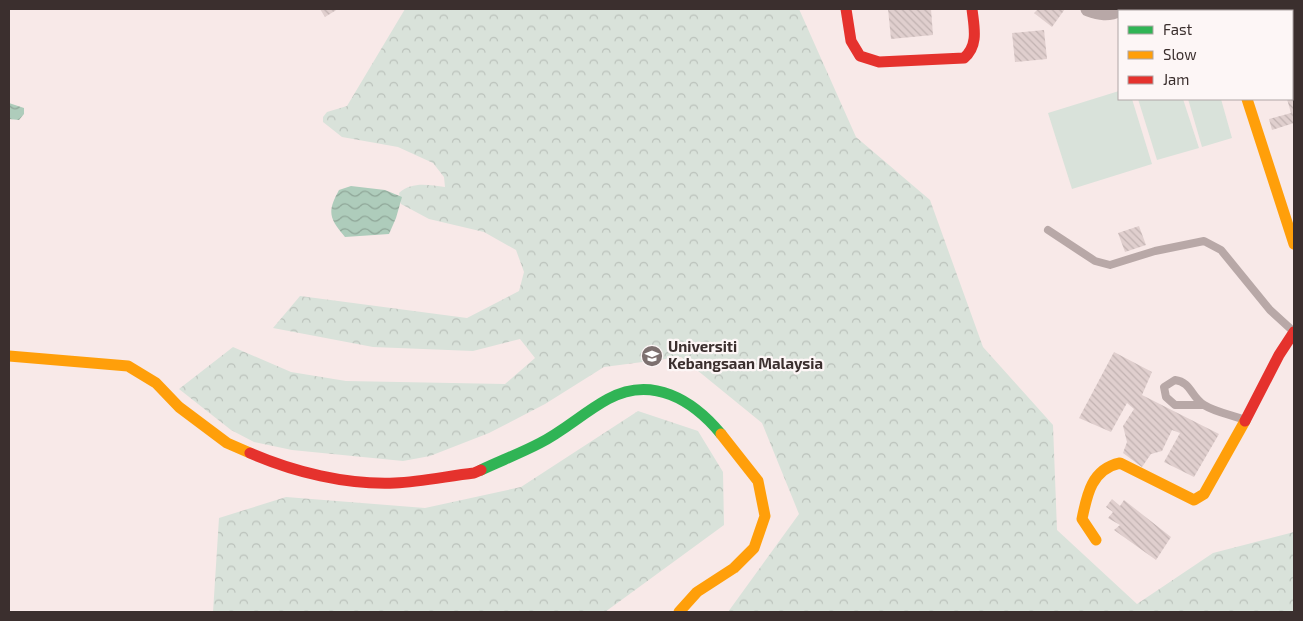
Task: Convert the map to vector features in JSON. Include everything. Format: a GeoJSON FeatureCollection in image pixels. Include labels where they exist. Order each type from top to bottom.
{"type":"FeatureCollection","features":[{"type":"Feature","properties":{"kind":"street"},"geometry":{"type":"LineString","coordinates":[[846,9],[851,41],[860,56],[879,62],[964,58],[971,53],[974,45],[972,9]]}},
{"type":"Feature","properties":{"kind":"street"},"geometry":{"type":"LineString","coordinates":[[1088,9],[1113,13],[1119,9]]}},
{"type":"Feature","properties":{"kind":"street"},"geometry":{"type":"LineString","coordinates":[[1248,100],[1294,244]]}},
{"type":"Feature","properties":{"kind":"street"},"geometry":{"type":"LineString","coordinates":[[1096,540],[1082,518],[1088,489],[1103,467],[1120,463],[1194,500],[1200,498],[1294,331]]}},
{"type":"Feature","properties":{"kind":"street"},"geometry":{"type":"LineString","coordinates":[[9,356],[128,366],[156,383],[180,407],[227,443],[244,451],[280,466],[338,479],[394,483],[474,473],[541,443],[609,398],[638,388],[662,392],[688,402],[706,416],[739,455],[758,481],[765,516],[754,548],[734,568],[697,592],[679,612]]}},
{"type":"Feature","properties":{"kind":"lane"},"geometry":{"type":"LineString","coordinates":[[1048,230],[1095,261],[1110,265],[1155,251],[1204,241],[1213,244],[1221,250],[1270,310],[1294,331]]}},
{"type":"Feature","properties":{"kind":"lane"},"geometry":{"type":"LineString","coordinates":[[1203,404],[1188,385],[1181,381],[1174,380],[1164,387],[1166,397],[1176,404],[1203,404],[1245,420]]}},
{"type":"Feature","properties":{"kind":"green space"},"geometry":{"type":"Polygon","coordinates":[[[405,9],[799,9],[856,137],[930,200],[983,347],[1053,425],[1057,530],[1137,604],[1213,553],[1294,532],[1294,612],[728,612],[799,514],[762,423],[681,357],[604,367],[545,404],[489,433],[430,456],[403,461],[292,450],[254,442],[231,430],[179,389],[233,347],[291,372],[346,381],[505,384],[535,358],[520,339],[473,351],[373,347],[273,328],[300,296],[467,318],[519,291],[524,272],[516,250],[484,232],[429,219],[401,204],[399,193],[409,187],[433,185],[445,187],[444,177],[433,163],[398,147],[342,137],[323,122],[323,117],[327,112],[347,106],[405,9]]]}},
{"type":"Feature","properties":{"kind":"green space"},"geometry":{"type":"Polygon","coordinates":[[[1118,91],[1118,100],[1132,100],[1152,164],[1072,189],[1048,113],[1118,91]]]}},
{"type":"Feature","properties":{"kind":"green space"},"geometry":{"type":"Polygon","coordinates":[[[1138,100],[1183,100],[1199,148],[1157,160],[1138,100]]]}},
{"type":"Feature","properties":{"kind":"green space"},"geometry":{"type":"Polygon","coordinates":[[[1188,100],[1221,100],[1232,138],[1202,147],[1188,100]]]}},
{"type":"Feature","properties":{"kind":"green space"},"geometry":{"type":"Polygon","coordinates":[[[638,411],[698,431],[723,472],[724,525],[605,612],[213,612],[219,518],[286,497],[425,508],[521,487],[638,411]]]}},
{"type":"Feature","properties":{"kind":"water"},"geometry":{"type":"Polygon","coordinates":[[[9,103],[24,108],[24,114],[19,120],[9,119],[9,103]]]}},
{"type":"Feature","properties":{"kind":"water"},"geometry":{"type":"Polygon","coordinates":[[[351,186],[385,190],[402,197],[389,234],[345,237],[333,220],[331,210],[339,190],[351,186]]]}},
{"type":"Feature","properties":{"kind":"building"},"geometry":{"type":"Polygon","coordinates":[[[320,9],[338,9],[325,17],[320,9]]]}},
{"type":"Feature","properties":{"kind":"building"},"geometry":{"type":"Polygon","coordinates":[[[888,9],[931,9],[933,35],[891,39],[888,9]]]}},
{"type":"Feature","properties":{"kind":"building"},"geometry":{"type":"Polygon","coordinates":[[[1038,9],[1065,9],[1052,27],[1034,13],[1038,9]]]}},
{"type":"Feature","properties":{"kind":"building"},"geometry":{"type":"Polygon","coordinates":[[[1236,9],[1262,9],[1249,10],[1236,9]]]}},
{"type":"Feature","properties":{"kind":"building"},"geometry":{"type":"Polygon","coordinates":[[[1294,9],[1294,43],[1293,10],[1262,10],[1294,9]]]}},
{"type":"Feature","properties":{"kind":"building"},"geometry":{"type":"Polygon","coordinates":[[[1044,30],[1047,59],[1015,62],[1012,33],[1044,30]]]}},
{"type":"Feature","properties":{"kind":"building"},"geometry":{"type":"Polygon","coordinates":[[[1293,68],[1294,123],[1272,130],[1269,119],[1291,113],[1287,100],[1293,100],[1293,68]]]}},
{"type":"Feature","properties":{"kind":"building"},"geometry":{"type":"Polygon","coordinates":[[[1139,226],[1146,245],[1125,252],[1118,233],[1139,226]]]}},
{"type":"Feature","properties":{"kind":"building"},"geometry":{"type":"Polygon","coordinates":[[[1114,352],[1152,372],[1142,395],[1219,434],[1194,477],[1164,462],[1180,433],[1172,430],[1162,451],[1151,454],[1142,467],[1123,453],[1127,442],[1123,426],[1134,409],[1127,403],[1111,432],[1079,418],[1114,352]]]}},
{"type":"Feature","properties":{"kind":"building"},"geometry":{"type":"Polygon","coordinates":[[[1112,499],[1120,506],[1124,500],[1171,537],[1156,560],[1114,530],[1120,525],[1108,518],[1113,512],[1106,507],[1112,499]]]}},
{"type":"Feature","properties":{"kind":"traffic: fast"},"geometry":{"type":"LineString","coordinates":[[481,470],[549,438],[608,399],[624,392],[656,391],[670,395],[698,411],[721,434]]}},
{"type":"Feature","properties":{"kind":"traffic: slow"},"geometry":{"type":"LineString","coordinates":[[1247,100],[1294,244]]}},
{"type":"Feature","properties":{"kind":"traffic: slow"},"geometry":{"type":"LineString","coordinates":[[9,356],[128,366],[156,383],[179,407],[227,443],[250,453]]}},
{"type":"Feature","properties":{"kind":"traffic: slow"},"geometry":{"type":"LineString","coordinates":[[1096,540],[1082,519],[1092,484],[1103,471],[1120,463],[1194,500],[1204,494],[1245,421]]}},
{"type":"Feature","properties":{"kind":"traffic: slow"},"geometry":{"type":"LineString","coordinates":[[679,612],[697,592],[734,568],[754,548],[765,516],[758,481],[721,434]]}},
{"type":"Feature","properties":{"kind":"traffic: jam"},"geometry":{"type":"LineString","coordinates":[[846,9],[851,41],[860,56],[879,62],[964,58],[969,53],[974,42],[972,9]]}},
{"type":"Feature","properties":{"kind":"traffic: jam"},"geometry":{"type":"LineString","coordinates":[[1245,421],[1279,355],[1294,332]]}},
{"type":"Feature","properties":{"kind":"traffic: jam"},"geometry":{"type":"LineString","coordinates":[[250,453],[302,471],[358,482],[405,482],[474,473],[481,470]]}},
{"type":"Feature","properties":{"kind":"place","name":"Universiti Kebangsaan Malaysia"},"geometry":{"type":"Point","coordinates":[652,356]}}]}
